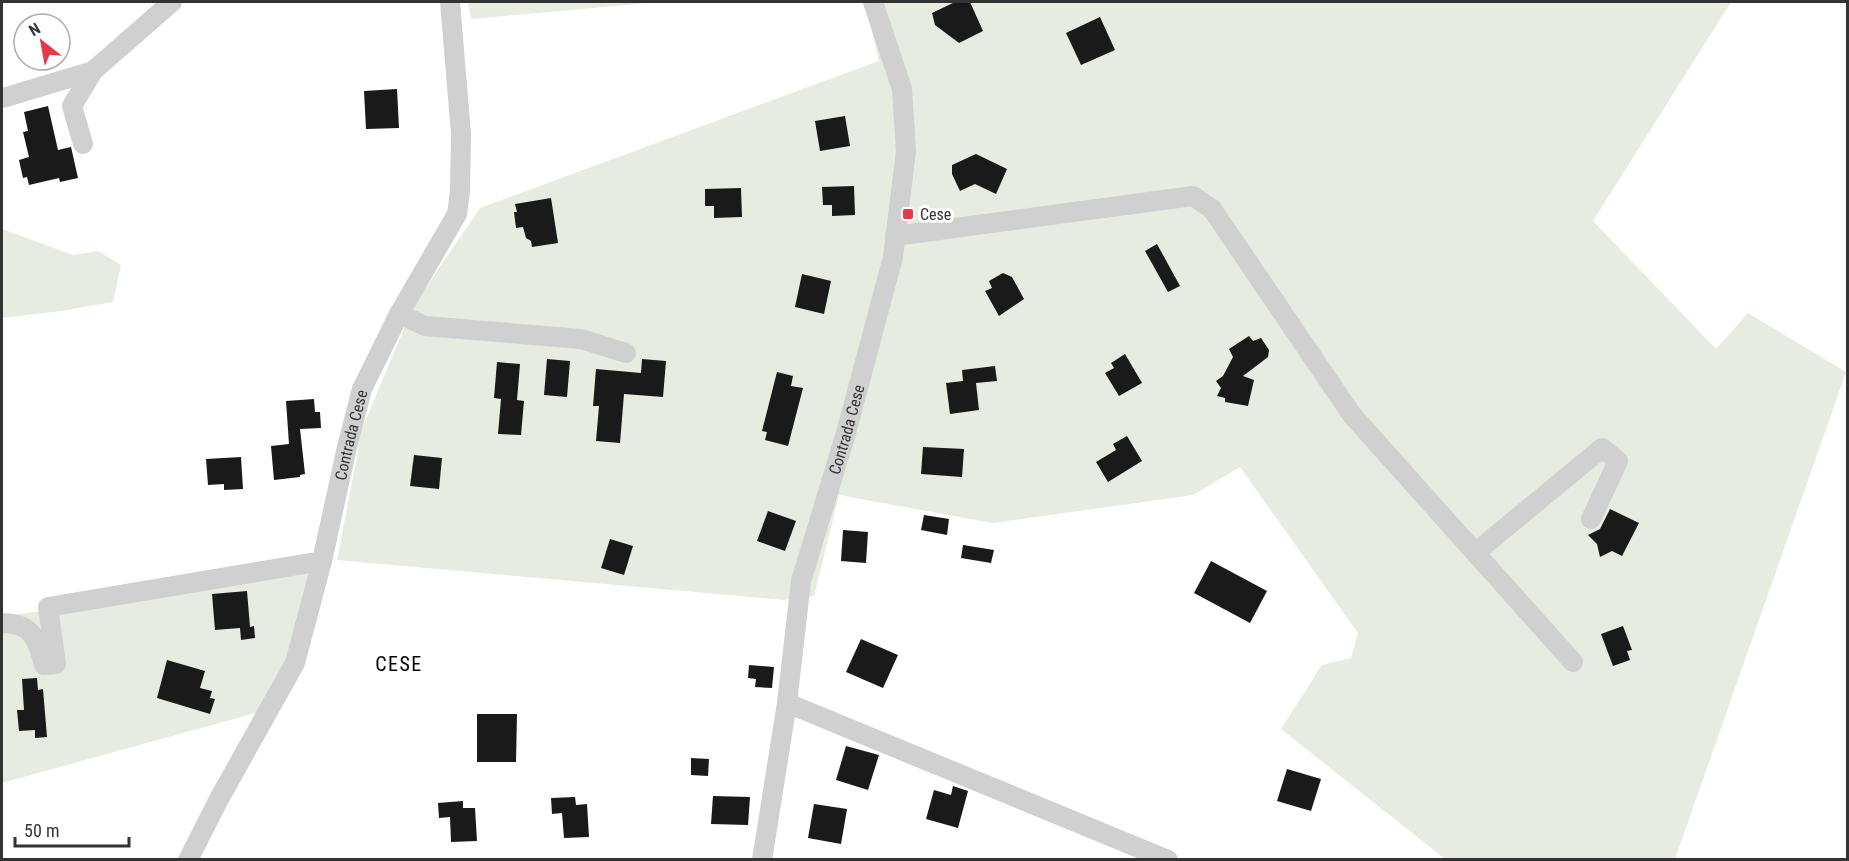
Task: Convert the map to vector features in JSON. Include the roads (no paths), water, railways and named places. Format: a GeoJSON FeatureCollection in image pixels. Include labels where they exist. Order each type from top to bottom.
{"type":"FeatureCollection","features":[{"type":"Feature","properties":{"kind":"street"},"geometry":{"type":"LineString","coordinates":[[83,144],[72,106],[93,71],[172,2]]}},
{"type":"Feature","properties":{"kind":"street","name":"Contrada Cese"},"geometry":{"type":"LineString","coordinates":[[188,860],[219,799],[295,663],[322,561],[362,389],[399,314],[457,214],[460,191],[461,134],[457,61],[450,2]]}},
{"type":"Feature","properties":{"kind":"street","name":"Contrada Cese"},"geometry":{"type":"LineString","coordinates":[[762,860],[788,703],[801,581],[846,433],[893,256],[906,151],[902,88],[873,2]]}},
{"type":"Feature","properties":{"kind":"street"},"geometry":{"type":"LineString","coordinates":[[3,98],[93,71]]}},
{"type":"Feature","properties":{"kind":"street"},"geometry":{"type":"LineString","coordinates":[[895,236],[1193,196],[1212,209],[1352,415],[1573,662]]}},
{"type":"Feature","properties":{"kind":"street"},"geometry":{"type":"LineString","coordinates":[[399,314],[425,326],[581,339],[626,353]]}},
{"type":"Feature","properties":{"kind":"street"},"geometry":{"type":"LineString","coordinates":[[1476,552],[1602,448],[1618,461],[1591,519]]}},
{"type":"Feature","properties":{"kind":"street"},"geometry":{"type":"LineString","coordinates":[[2,623],[14,623],[27,628],[38,643],[44,665],[56,664],[48,607],[322,561]]}},
{"type":"Feature","properties":{"kind":"street"},"geometry":{"type":"LineString","coordinates":[[788,703],[1168,860]]}},
{"type":"Feature","properties":{"kind":"place","name":"Cese"},"geometry":{"type":"Point","coordinates":[908,214]}},
{"type":"Feature","properties":{"kind":"district","name":"CESE"},"geometry":{"type":"Point","coordinates":[399,664]}}]}
